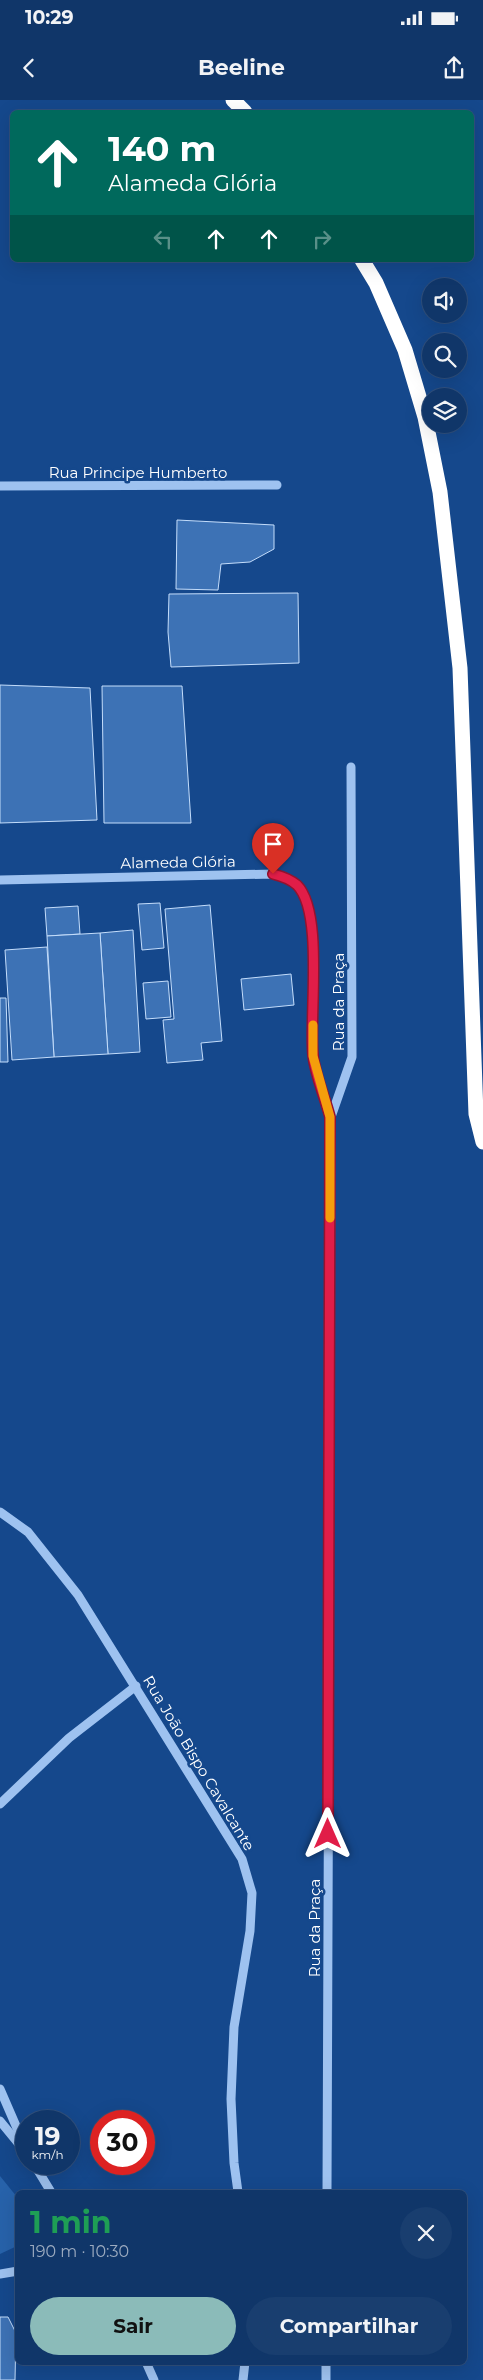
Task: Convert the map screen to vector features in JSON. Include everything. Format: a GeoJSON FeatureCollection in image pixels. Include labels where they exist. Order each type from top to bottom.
{"type":"FeatureCollection","features":[{"type":"Feature","properties":{"kind":"highway"},"geometry":{"type":"LineString","coordinates":[[233,100],[243,110]]}},
{"type":"Feature","properties":{"kind":"highway"},"geometry":{"type":"LineString","coordinates":[[363,262],[376,283],[405,350],[426,417],[440,492],[460,668],[476,1114],[483,1142]]}},
{"type":"Feature","properties":{"kind":"street","name":"Rua Principe Humberto"},"geometry":{"type":"LineString","coordinates":[[0,486],[277,485]]}},
{"type":"Feature","properties":{"kind":"street","name":"Rua da Praça"},"geometry":{"type":"LineString","coordinates":[[327,2190],[330,1117],[352,1057],[351,767]]}},
{"type":"Feature","properties":{"kind":"street","name":"Alameda Glória"},"geometry":{"type":"LineString","coordinates":[[0,880],[273,874],[284,877],[298,886],[305,900],[312,925],[313,1056],[330,1117]]}},
{"type":"Feature","properties":{"kind":"street","name":"Rua João Bispo Cavalcante"},"geometry":{"type":"LineString","coordinates":[[0,1512],[28,1532],[78,1596],[136,1686],[242,1859],[252,1893],[250,1931],[234,2027],[231,2099],[234,2163],[238,2190]]}},
{"type":"Feature","properties":{"kind":"street"},"geometry":{"type":"LineString","coordinates":[[0,1804],[70,1738],[136,1686]]}},
{"type":"Feature","properties":{"kind":"street"},"geometry":{"type":"LineString","coordinates":[[0,2089],[15,2123]]}},
{"type":"Feature","properties":{"kind":"street"},"geometry":{"type":"LineString","coordinates":[[0,2121],[15,2139]]}},
{"type":"Feature","properties":{"kind":"street"},"geometry":{"type":"LineString","coordinates":[[41,2175],[50,2190]]}},
{"type":"Feature","properties":{"kind":"street"},"geometry":{"type":"LineString","coordinates":[[0,2274],[15,2272]]}},
{"type":"Feature","properties":{"kind":"street"},"geometry":{"type":"LineString","coordinates":[[147,2365],[154,2380]]}},
{"type":"Feature","properties":{"kind":"street"},"geometry":{"type":"LineString","coordinates":[[243,2380],[245,2365]]}},
{"type":"Feature","properties":{"kind":"street"},"geometry":{"type":"LineString","coordinates":[[326,2365],[326,2380]]}},
{"type":"Feature","properties":{"kind":"shaded area"},"geometry":{"type":"Polygon","coordinates":[[[0,2176],[15,2195],[15,2247],[0,2254],[0,2176]]]}},
{"type":"Feature","properties":{"kind":"building"},"geometry":{"type":"Polygon","coordinates":[[[177,520],[274,525],[274,549],[250,562],[221,564],[218,590],[176,589],[177,520]]]}},
{"type":"Feature","properties":{"kind":"building"},"geometry":{"type":"Polygon","coordinates":[[[298,593],[299,663],[171,667],[168,632],[169,594],[298,593]]]}},
{"type":"Feature","properties":{"kind":"building"},"geometry":{"type":"Polygon","coordinates":[[[0,685],[90,688],[97,820],[0,823],[0,685]]]}},
{"type":"Feature","properties":{"kind":"building"},"geometry":{"type":"Polygon","coordinates":[[[102,686],[182,686],[191,823],[104,823],[102,686]]]}},
{"type":"Feature","properties":{"kind":"building"},"geometry":{"type":"Polygon","coordinates":[[[160,903],[164,948],[142,950],[138,904],[160,903]]]}},
{"type":"Feature","properties":{"kind":"building"},"geometry":{"type":"Polygon","coordinates":[[[210,905],[222,1041],[201,1043],[203,1060],[167,1063],[163,1020],[174,1019],[165,909],[210,905]]]}},
{"type":"Feature","properties":{"kind":"building"},"geometry":{"type":"Polygon","coordinates":[[[78,906],[80,934],[47,936],[45,908],[78,906]]]}},
{"type":"Feature","properties":{"kind":"building"},"geometry":{"type":"Polygon","coordinates":[[[133,930],[140,1052],[108,1054],[100,933],[133,930]]]}},
{"type":"Feature","properties":{"kind":"building"},"geometry":{"type":"Polygon","coordinates":[[[100,933],[108,1054],[54,1057],[47,936],[100,933]]]}},
{"type":"Feature","properties":{"kind":"building"},"geometry":{"type":"Polygon","coordinates":[[[47,947],[54,1057],[12,1060],[5,950],[47,947]]]}},
{"type":"Feature","properties":{"kind":"building"},"geometry":{"type":"Polygon","coordinates":[[[291,974],[294,1005],[244,1010],[241,979],[291,974]]]}},
{"type":"Feature","properties":{"kind":"building"},"geometry":{"type":"Polygon","coordinates":[[[168,981],[171,1017],[146,1019],[143,983],[168,981]]]}},
{"type":"Feature","properties":{"kind":"building"},"geometry":{"type":"Polygon","coordinates":[[[0,998],[6,998],[8,1062],[0,1062],[0,998]]]}},
{"type":"Feature","properties":{"kind":"building"},"geometry":{"type":"Polygon","coordinates":[[[0,2317],[8,2317],[15,2331],[15,2380],[0,2380],[0,2317]]]}},
{"type":"Feature","properties":{"kind":"slow traffic"},"geometry":{"type":"LineString","coordinates":[[313,1025],[313,1056],[330,1117],[330,1218]]}},
{"type":"Feature","properties":{"kind":"route"},"geometry":{"type":"LineString","coordinates":[[273,874],[284,877],[298,886],[305,900],[312,925],[313,1056],[330,1117],[328,1834]]}}]}
